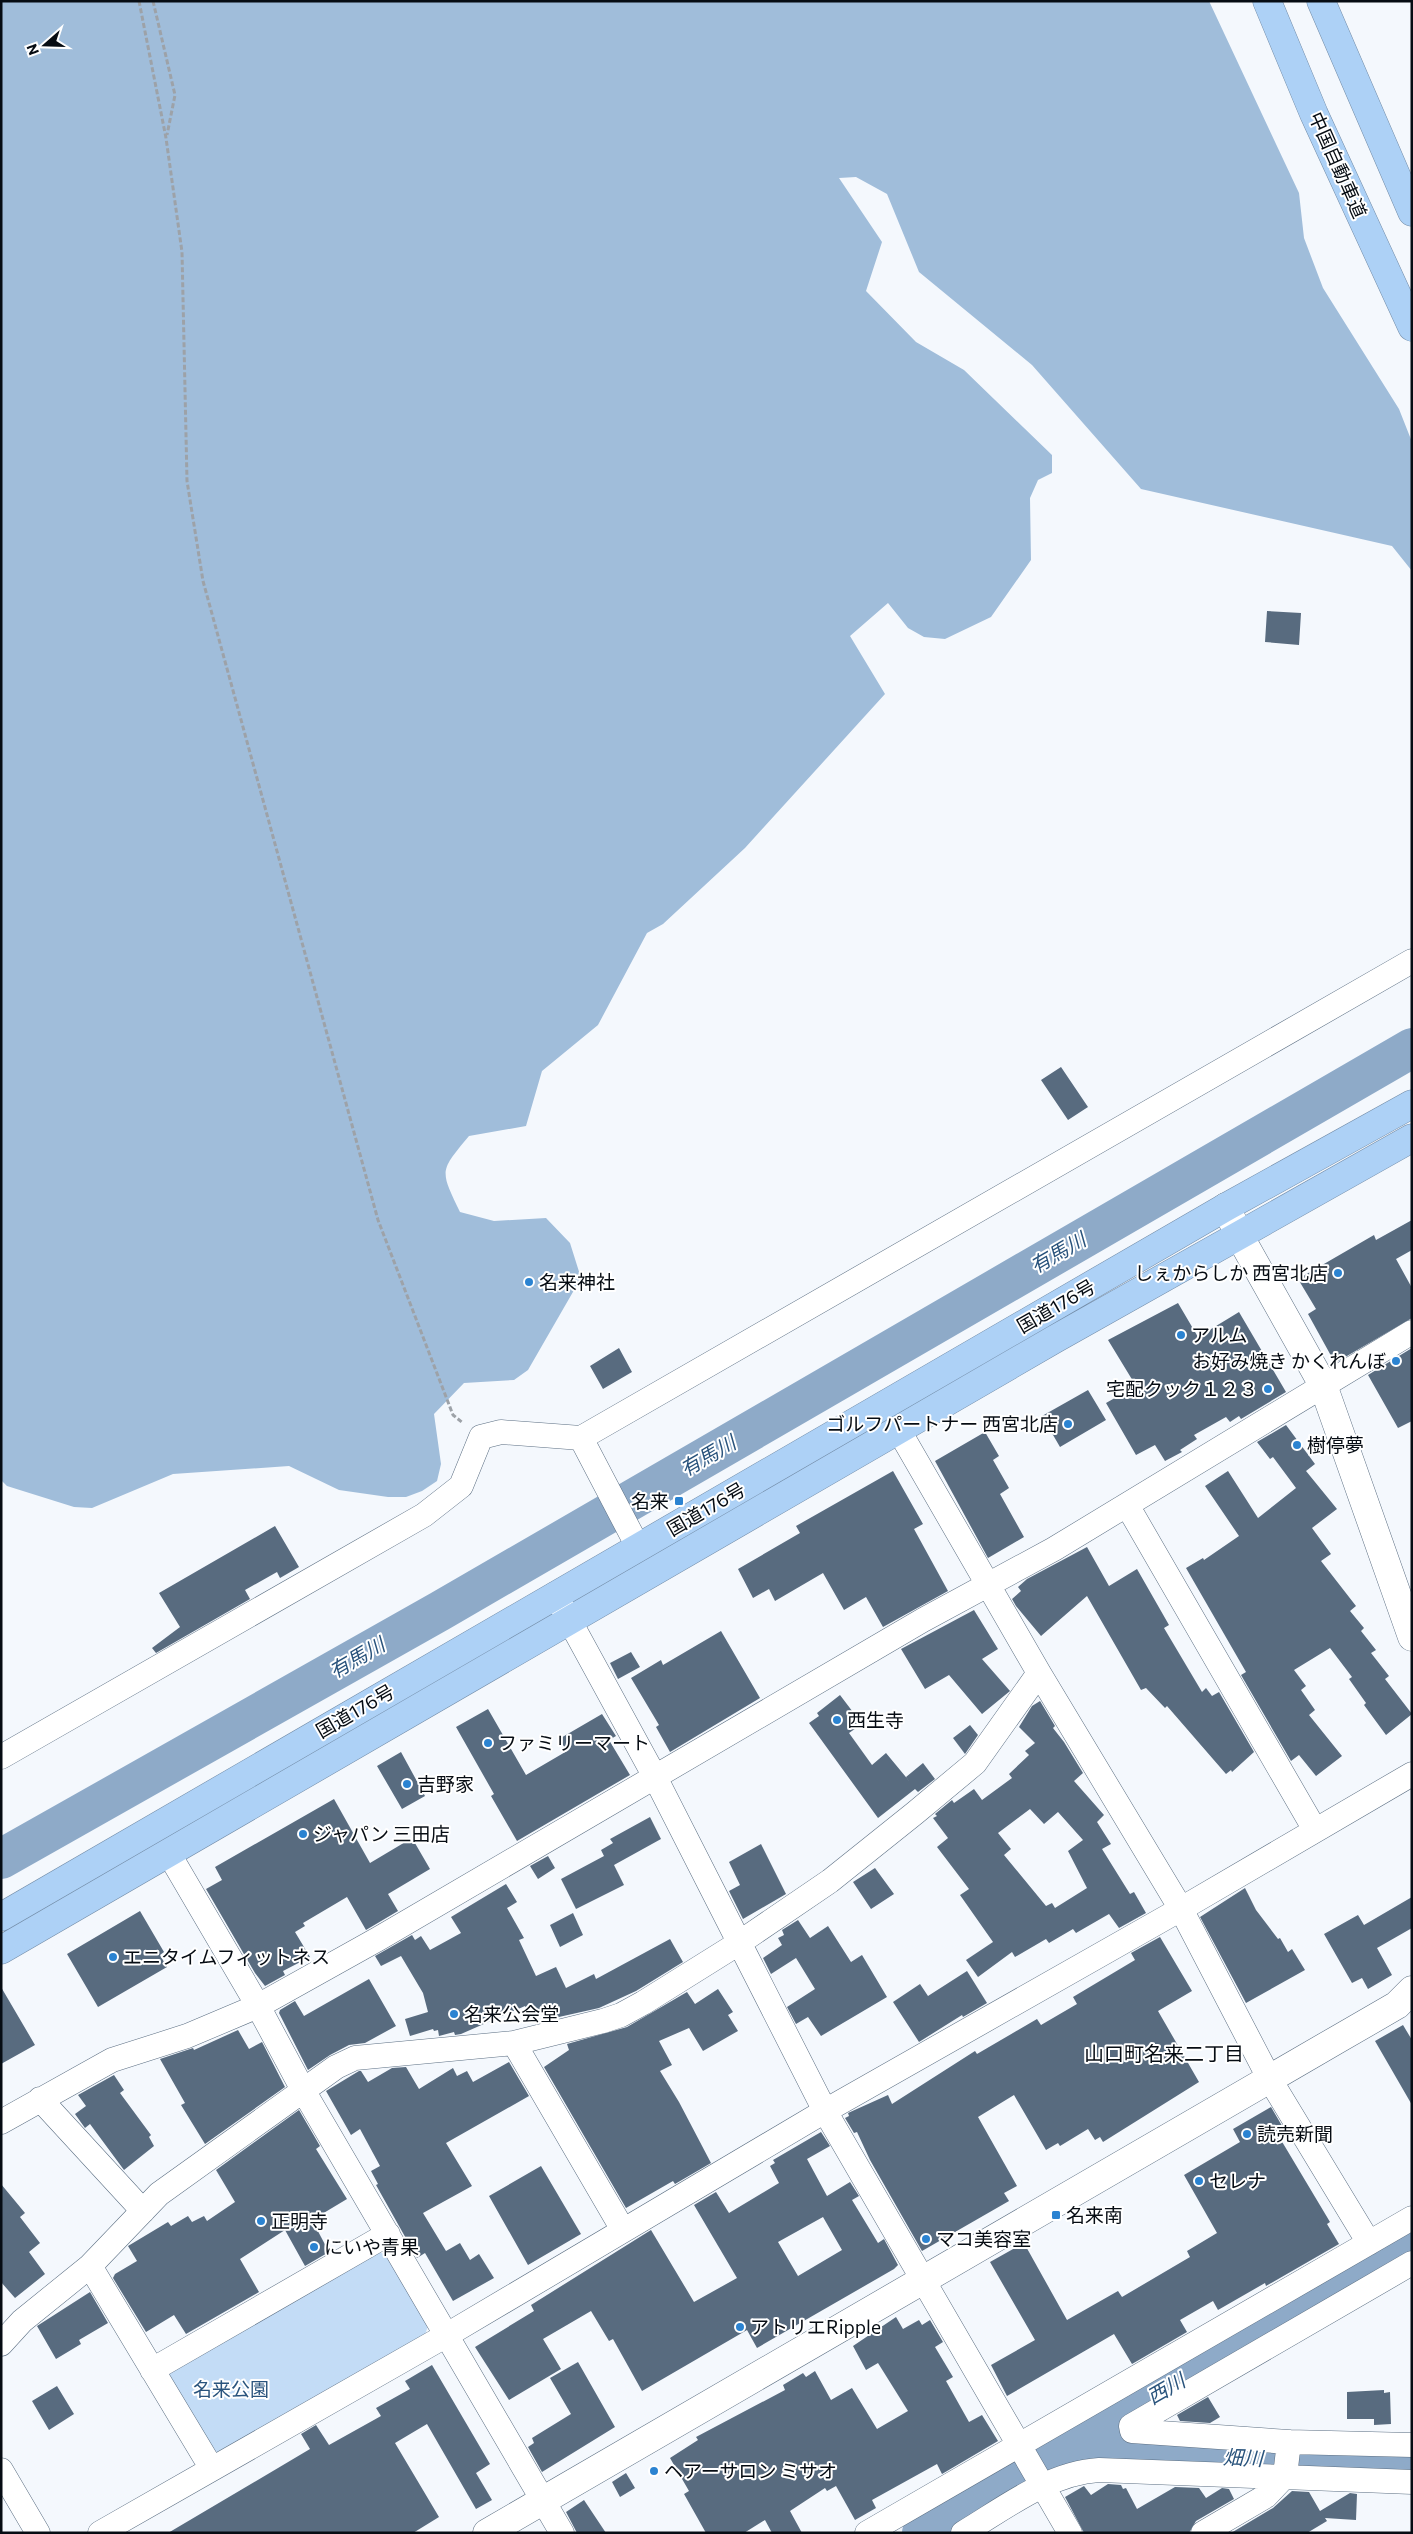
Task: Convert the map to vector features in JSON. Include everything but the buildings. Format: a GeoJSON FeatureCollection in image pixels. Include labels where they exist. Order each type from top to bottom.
{"type":"FeatureCollection","features":[{"type":"Feature","properties":{"kind":"highway","name":"中国自動車道"},"geometry":{"type":"LineString","coordinates":[[1266,1],[1314,114],[1412,327]]}},
{"type":"Feature","properties":{"kind":"highway"},"geometry":{"type":"LineString","coordinates":[[1321,1],[1412,212]]}},
{"type":"Feature","properties":{"kind":"highway","name":"国道176号"},"geometry":{"type":"LineString","coordinates":[[1,1917],[555,1594],[633,1538],[1412,1104]]}},
{"type":"Feature","properties":{"kind":"highway","name":"国道176号"},"geometry":{"type":"LineString","coordinates":[[1,1950],[898,1429],[1412,1138]]}},
{"type":"Feature","properties":{"kind":"street"},"geometry":{"type":"LineString","coordinates":[[1,1757],[424,1515],[461,1486],[482,1437],[501,1432],[581,1438],[1412,961]]}},
{"type":"Feature","properties":{"kind":"street"},"geometry":{"type":"LineString","coordinates":[[1226,1207],[1239,1235],[1323,1385],[1412,1637]]}},
{"type":"Feature","properties":{"kind":"street"},"geometry":{"type":"LineString","coordinates":[[1,2122],[112,2060],[187,2036],[258,2006],[378,1939],[989,1583],[1054,1549],[1412,1332]]}},
{"type":"Feature","properties":{"kind":"street"},"geometry":{"type":"LineString","coordinates":[[898,1429],[989,1583],[1039,1673],[1181,1909],[1269,2078],[1369,2243]]}},
{"type":"Feature","properties":{"kind":"street"},"geometry":{"type":"LineString","coordinates":[[581,1438],[633,1538]]}},
{"type":"Feature","properties":{"kind":"street"},"geometry":{"type":"LineString","coordinates":[[1127,1505],[1315,1830]]}},
{"type":"Feature","properties":{"kind":"street"},"geometry":{"type":"LineString","coordinates":[[555,1594],[655,1777],[825,2111],[1070,2533]]}},
{"type":"Feature","properties":{"kind":"street"},"geometry":{"type":"LineString","coordinates":[[1,2344],[22,2320],[90,2266],[159,2194],[317,2079],[355,2058],[514,2043],[621,2015],[739,1943],[830,1881],[975,1763],[1039,1673]]}},
{"type":"Feature","properties":{"kind":"street"},"geometry":{"type":"LineString","coordinates":[[100,2533],[447,2335],[825,2111],[1181,1909],[1412,1774]]}},
{"type":"Feature","properties":{"kind":"street"},"geometry":{"type":"LineString","coordinates":[[169,1854],[258,2006],[303,2090],[562,2533]]}},
{"type":"Feature","properties":{"kind":"street"},"geometry":{"type":"LineString","coordinates":[[487,2533],[1396,2004],[1412,1990]]}},
{"type":"Feature","properties":{"kind":"street"},"geometry":{"type":"LineString","coordinates":[[514,2043],[623,2230]]}},
{"type":"Feature","properties":{"kind":"street"},"geometry":{"type":"LineString","coordinates":[[40,2099],[143,2212]]}},
{"type":"Feature","properties":{"kind":"street"},"geometry":{"type":"LineString","coordinates":[[866,2533],[1021,2447],[1412,2218]]}},
{"type":"Feature","properties":{"kind":"street"},"geometry":{"type":"LineString","coordinates":[[152,2370],[388,2234]]}},
{"type":"Feature","properties":{"kind":"street"},"geometry":{"type":"LineString","coordinates":[[1412,2263],[1131,2426],[1132,2431],[1288,2444],[1412,2445]]}},
{"type":"Feature","properties":{"kind":"street"},"geometry":{"type":"LineString","coordinates":[[90,2266],[212,2469]]}},
{"type":"Feature","properties":{"kind":"street"},"geometry":{"type":"LineString","coordinates":[[1202,2533],[1266,2496],[1285,2474],[1288,2444]]}},
{"type":"Feature","properties":{"kind":"street"},"geometry":{"type":"LineString","coordinates":[[1,2470],[38,2533]]}},
{"type":"Feature","properties":{"kind":"street"},"geometry":{"type":"LineString","coordinates":[[963,2533],[1042,2484],[1079,2471],[1285,2474],[1412,2482]]}},
{"type":"Feature","properties":{"kind":"path"},"geometry":{"type":"LineString","coordinates":[[139,1],[166,138],[182,252],[187,481],[203,580],[378,1220],[453,1415],[482,1437]]}},
{"type":"Feature","properties":{"kind":"path"},"geometry":{"type":"LineString","coordinates":[[153,1],[175,96],[166,138]]}},
{"type":"Feature","properties":{"kind":"green space","name":"名来公園"},"geometry":{"type":"Polygon","coordinates":[[[369,2252],[390,2254],[429,2323],[425,2335],[220,2453],[207,2448],[167,2379],[171,2366],[369,2252]]]}},
{"type":"Feature","properties":{"kind":"shaded area"},"geometry":{"type":"Polygon","coordinates":[[[1,1],[1209,1],[1299,193],[1304,238],[1323,288],[1399,409],[1412,442],[1412,571],[1392,546],[1141,489],[1032,365],[919,272],[887,194],[856,177],[839,178],[882,242],[866,291],[916,342],[964,370],[1052,455],[1052,473],[1038,480],[1030,498],[1031,560],[991,617],[945,639],[924,637],[908,628],[888,603],[850,636],[885,694],[745,848],[663,924],[647,933],[598,1025],[542,1071],[526,1126],[469,1136],[452,1157],[446,1172],[446,1179],[460,1212],[494,1221],[546,1218],[570,1243],[581,1278],[528,1370],[514,1380],[464,1383],[434,1414],[441,1464],[437,1481],[422,1491],[406,1497],[388,1497],[339,1490],[289,1466],[173,1474],[92,1508],[74,1507],[7,1486],[1,1480],[1,1]]]}},
{"type":"Feature","properties":{"kind":"waterway","name":"有馬川"},"geometry":{"type":"LineString","coordinates":[[1,1859],[440,1611],[1412,1048]]}},
{"type":"Feature","properties":{"kind":"waterway","name":"西川"},"geometry":{"type":"LineString","coordinates":[[922,2533],[1074,2448],[1139,2404],[1412,2247]]}},
{"type":"Feature","properties":{"kind":"waterway","name":"畑川"},"geometry":{"type":"LineString","coordinates":[[1074,2448],[1233,2458],[1412,2461]]}},
{"type":"Feature","properties":{"kind":"place","name":"しぇからしか 西宮北店"},"geometry":{"type":"Point","coordinates":[1338,1273]}},
{"type":"Feature","properties":{"kind":"place","name":"名来神社"},"geometry":{"type":"Point","coordinates":[529,1282]}},
{"type":"Feature","properties":{"kind":"place","name":"アルム"},"geometry":{"type":"Point","coordinates":[1181,1335]}},
{"type":"Feature","properties":{"kind":"place","name":"お好み焼き かくれんぼ"},"geometry":{"type":"Point","coordinates":[1396,1361]}},
{"type":"Feature","properties":{"kind":"place","name":"宅配クック１２３"},"geometry":{"type":"Point","coordinates":[1268,1389]}},
{"type":"Feature","properties":{"kind":"place","name":"ゴルフパートナー 西宮北店"},"geometry":{"type":"Point","coordinates":[1068,1424]}},
{"type":"Feature","properties":{"kind":"place","name":"樹停夢"},"geometry":{"type":"Point","coordinates":[1297,1445]}},
{"type":"Feature","properties":{"kind":"place","name":"名来"},"geometry":{"type":"Point","coordinates":[679,1501]}},
{"type":"Feature","properties":{"kind":"place","name":"西生寺"},"geometry":{"type":"Point","coordinates":[837,1720]}},
{"type":"Feature","properties":{"kind":"place","name":"ファミリーマート"},"geometry":{"type":"Point","coordinates":[488,1743]}},
{"type":"Feature","properties":{"kind":"place","name":"吉野家"},"geometry":{"type":"Point","coordinates":[407,1784]}},
{"type":"Feature","properties":{"kind":"place","name":"ジャパン 三田店"},"geometry":{"type":"Point","coordinates":[303,1834]}},
{"type":"Feature","properties":{"kind":"place","name":"エニタイムフィットネス"},"geometry":{"type":"Point","coordinates":[113,1957]}},
{"type":"Feature","properties":{"kind":"place","name":"名来公会堂"},"geometry":{"type":"Point","coordinates":[454,2014]}},
{"type":"Feature","properties":{"kind":"place","name":"読売新聞"},"geometry":{"type":"Point","coordinates":[1247,2134]}},
{"type":"Feature","properties":{"kind":"place","name":"セレナ"},"geometry":{"type":"Point","coordinates":[1199,2181]}},
{"type":"Feature","properties":{"kind":"place","name":"名来南"},"geometry":{"type":"Point","coordinates":[1056,2215]}},
{"type":"Feature","properties":{"kind":"place","name":"正明寺"},"geometry":{"type":"Point","coordinates":[261,2221]}},
{"type":"Feature","properties":{"kind":"place","name":"マコ美容室"},"geometry":{"type":"Point","coordinates":[926,2239]}},
{"type":"Feature","properties":{"kind":"place","name":"にいや青果"},"geometry":{"type":"Point","coordinates":[314,2247]}},
{"type":"Feature","properties":{"kind":"place","name":"アトリエRipple"},"geometry":{"type":"Point","coordinates":[740,2327]}},
{"type":"Feature","properties":{"kind":"place","name":"ヘアーサロン ミサオ"},"geometry":{"type":"Point","coordinates":[654,2471]}},
{"type":"Feature","properties":{"kind":"district","name":"山口町名来二丁目"},"geometry":{"type":"Point","coordinates":[1164,2054]}}]}
